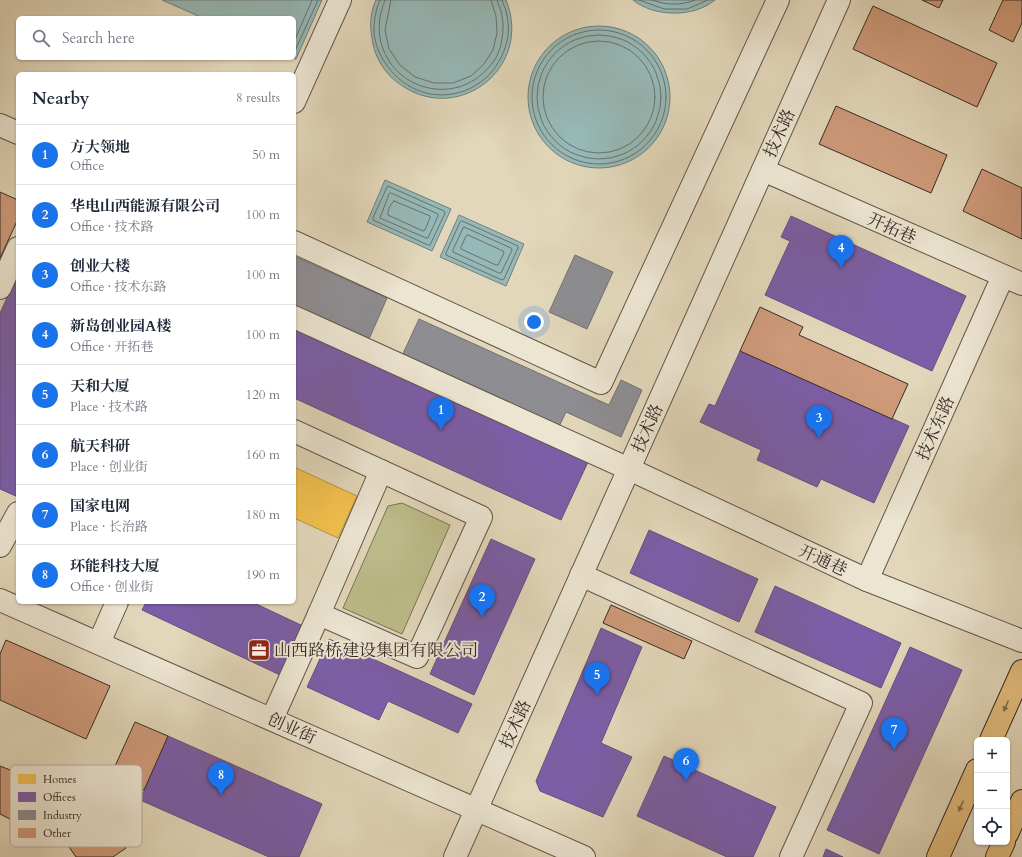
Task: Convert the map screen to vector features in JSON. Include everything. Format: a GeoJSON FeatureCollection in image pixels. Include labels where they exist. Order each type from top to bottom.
{"type":"FeatureCollection","features":[{"type":"Feature","properties":{"kind":"main road"},"geometry":{"type":"LineString","coordinates":[[992,737],[1022,671]]}},
{"type":"Feature","properties":{"kind":"main road"},"geometry":{"type":"LineString","coordinates":[[938,857],[976,773]]}},
{"type":"Feature","properties":{"kind":"main road"},"geometry":{"type":"LineString","coordinates":[[1010,827],[1022,801]]}},
{"type":"Feature","properties":{"kind":"main road"},"geometry":{"type":"LineString","coordinates":[[997,857],[1003,845]]}},
{"type":"Feature","properties":{"kind":"street"},"geometry":{"type":"LineString","coordinates":[[296,98],[340,0]]}},
{"type":"Feature","properties":{"kind":"street"},"geometry":{"type":"LineString","coordinates":[[296,243],[601,383],[778,0]]}},
{"type":"Feature","properties":{"kind":"street","name":"技术路"},"geometry":{"type":"LineString","coordinates":[[455,857],[839,0]]}},
{"type":"Feature","properties":{"kind":"street"},"geometry":{"type":"LineString","coordinates":[[0,125],[16,132]]}},
{"type":"Feature","properties":{"kind":"street","name":"开拓巷"},"geometry":{"type":"LineString","coordinates":[[763,170],[1013,280]]}},
{"type":"Feature","properties":{"kind":"street"},"geometry":{"type":"LineString","coordinates":[[0,288],[16,252]]}},
{"type":"Feature","properties":{"kind":"street","name":"技术东路"},"geometry":{"type":"LineString","coordinates":[[867,580],[1013,280]]}},
{"type":"Feature","properties":{"kind":"street","name":"开通巷"},"geometry":{"type":"LineString","coordinates":[[296,318],[628,470],[760,523],[867,580],[1022,641]]}},
{"type":"Feature","properties":{"kind":"street"},"geometry":{"type":"LineString","coordinates":[[296,432],[481,517],[417,657],[319,602]]}},
{"type":"Feature","properties":{"kind":"street"},"geometry":{"type":"LineString","coordinates":[[272,719],[319,602],[380,471]]}},
{"type":"Feature","properties":{"kind":"street"},"geometry":{"type":"LineString","coordinates":[[0,546],[16,517]]}},
{"type":"Feature","properties":{"kind":"street"},"geometry":{"type":"LineString","coordinates":[[581,575],[861,703],[791,857]]}},
{"type":"Feature","properties":{"kind":"street","name":"创业街"},"geometry":{"type":"LineString","coordinates":[[0,600],[584,857]]}},
{"type":"Feature","properties":{"kind":"street"},"geometry":{"type":"LineString","coordinates":[[99,643],[116,604]]}},
{"type":"Feature","properties":{"kind":"green space"},"geometry":{"type":"Polygon","coordinates":[[[402,503],[450,525],[402,634],[343,608],[388,506],[402,503]]]}},
{"type":"Feature","properties":{"kind":"water"},"geometry":{"type":"Polygon","coordinates":[[[162,0],[322,0],[296,59],[296,16],[198,16],[162,0]]]}},
{"type":"Feature","properties":{"kind":"water"},"geometry":{"type":"Polygon","coordinates":[[[376,0],[506,0],[512,25],[509,48],[499,68],[484,84],[464,94],[442,98],[419,95],[397,82],[382,65],[376,55],[372,39],[371,22],[372,11],[376,0]]]}},
{"type":"Feature","properties":{"kind":"water"},"geometry":{"type":"Polygon","coordinates":[[[633,0],[715,0],[696,10],[674,13],[652,10],[633,0]]]}},
{"type":"Feature","properties":{"kind":"water"},"geometry":{"type":"Polygon","coordinates":[[[599,26],[619,29],[626,32],[644,42],[654,52],[667,77],[670,97],[667,117],[664,124],[654,142],[644,152],[619,165],[599,168],[579,165],[572,162],[554,152],[544,142],[531,117],[528,97],[531,77],[534,70],[544,52],[554,42],[579,29],[599,26]]]}},
{"type":"Feature","properties":{"kind":"water"},"geometry":{"type":"Polygon","coordinates":[[[385,180],[451,209],[432,251],[367,222],[385,180]]]}},
{"type":"Feature","properties":{"kind":"water"},"geometry":{"type":"Polygon","coordinates":[[[459,215],[524,244],[506,286],[440,257],[459,215]]]}},
{"type":"Feature","properties":{"kind":"building: Homes"},"geometry":{"type":"Polygon","coordinates":[[[296,468],[357,496],[338,538],[296,519],[296,468]]]}},
{"type":"Feature","properties":{"kind":"building: Offices"},"geometry":{"type":"Polygon","coordinates":[[[791,216],[966,296],[932,371],[765,295],[790,241],[781,237],[791,216]]]}},
{"type":"Feature","properties":{"kind":"building: Offices"},"geometry":{"type":"Polygon","coordinates":[[[16,278],[16,496],[0,489],[0,313],[16,278]]]}},
{"type":"Feature","properties":{"kind":"building: Offices"},"geometry":{"type":"Polygon","coordinates":[[[296,328],[588,462],[561,520],[296,399],[296,328]]]}},
{"type":"Feature","properties":{"kind":"building: Offices"},"geometry":{"type":"Polygon","coordinates":[[[740,351],[909,426],[874,503],[821,479],[817,487],[757,460],[761,450],[700,422],[709,404],[715,406],[740,351]]]}},
{"type":"Feature","properties":{"kind":"building: Offices"},"geometry":{"type":"Polygon","coordinates":[[[649,530],[758,579],[739,622],[630,573],[649,530]]]}},
{"type":"Feature","properties":{"kind":"building: Offices"},"geometry":{"type":"Polygon","coordinates":[[[491,539],[535,559],[474,695],[430,674],[491,539]]]}},
{"type":"Feature","properties":{"kind":"building: Offices"},"geometry":{"type":"Polygon","coordinates":[[[775,586],[901,643],[881,688],[755,632],[775,586]]]}},
{"type":"Feature","properties":{"kind":"building: Offices","name":"山西路桥建设集团有限公司"},"geometry":{"type":"Polygon","coordinates":[[[145,604],[256,604],[303,626],[280,675],[142,610],[145,604]]]}},
{"type":"Feature","properties":{"kind":"building: Offices"},"geometry":{"type":"Polygon","coordinates":[[[601,628],[642,647],[601,743],[632,757],[603,817],[540,791],[536,781],[601,628]]]}},
{"type":"Feature","properties":{"kind":"building: Offices"},"geometry":{"type":"Polygon","coordinates":[[[329,639],[472,704],[458,733],[388,701],[379,720],[307,687],[329,639]]]}},
{"type":"Feature","properties":{"kind":"building: Offices"},"geometry":{"type":"Polygon","coordinates":[[[910,647],[962,670],[879,854],[827,830],[910,647]]]}},
{"type":"Feature","properties":{"kind":"building: Offices"},"geometry":{"type":"Polygon","coordinates":[[[168,736],[322,804],[299,857],[269,857],[142,801],[142,795],[168,736]]]}},
{"type":"Feature","properties":{"kind":"building: Offices"},"geometry":{"type":"Polygon","coordinates":[[[664,756],[776,807],[753,857],[727,857],[637,816],[664,756]]]}},
{"type":"Feature","properties":{"kind":"building: Offices"},"geometry":{"type":"Polygon","coordinates":[[[826,849],[843,857],[823,857],[826,849]]]}},
{"type":"Feature","properties":{"kind":"building: Industry"},"geometry":{"type":"Polygon","coordinates":[[[575,255],[613,272],[587,329],[549,312],[575,255]]]}},
{"type":"Feature","properties":{"kind":"building: Industry"},"geometry":{"type":"Polygon","coordinates":[[[296,257],[387,298],[366,346],[296,315],[296,257]]]}},
{"type":"Feature","properties":{"kind":"building: Industry"},"geometry":{"type":"Polygon","coordinates":[[[419,319],[609,405],[621,380],[642,390],[621,437],[566,412],[557,431],[400,360],[419,319]]]}},
{"type":"Feature","properties":{"kind":"building: Other"},"geometry":{"type":"Polygon","coordinates":[[[922,0],[943,0],[939,8],[922,0]]]}},
{"type":"Feature","properties":{"kind":"building: Other"},"geometry":{"type":"Polygon","coordinates":[[[1003,0],[1022,0],[1022,23],[1013,42],[989,30],[1003,0]]]}},
{"type":"Feature","properties":{"kind":"building: Other"},"geometry":{"type":"Polygon","coordinates":[[[873,6],[997,63],[977,107],[853,49],[873,6]]]}},
{"type":"Feature","properties":{"kind":"building: Other"},"geometry":{"type":"Polygon","coordinates":[[[836,106],[947,155],[931,193],[819,144],[836,106]]]}},
{"type":"Feature","properties":{"kind":"building: Other"},"geometry":{"type":"Polygon","coordinates":[[[982,169],[1022,188],[1022,239],[963,211],[982,169]]]}},
{"type":"Feature","properties":{"kind":"building: Other"},"geometry":{"type":"Polygon","coordinates":[[[0,192],[16,199],[16,223],[0,258],[0,192]]]}},
{"type":"Feature","properties":{"kind":"building: Other"},"geometry":{"type":"Polygon","coordinates":[[[760,307],[803,327],[799,335],[908,384],[892,419],[740,351],[760,307]]]}},
{"type":"Feature","properties":{"kind":"building: Other"},"geometry":{"type":"Polygon","coordinates":[[[611,605],[692,641],[684,659],[603,623],[611,605]]]}},
{"type":"Feature","properties":{"kind":"building: Other"},"geometry":{"type":"Polygon","coordinates":[[[6,640],[110,686],[86,739],[0,700],[0,654],[6,640]]]}},
{"type":"Feature","properties":{"kind":"building: Other"},"geometry":{"type":"Polygon","coordinates":[[[135,722],[168,736],[144,790],[142,789],[142,765],[116,765],[135,722]]]}},
{"type":"Feature","properties":{"kind":"building: Other"},"geometry":{"type":"Polygon","coordinates":[[[0,766],[10,770],[10,819],[0,814],[0,766]]]}},
{"type":"Feature","properties":{"kind":"building: Other"},"geometry":{"type":"Polygon","coordinates":[[[69,847],[126,848],[113,857],[76,857],[69,847]]]}},
{"type":"Feature","properties":{"kind":"place","name":"新岛创业园A楼"},"geometry":{"type":"Point","coordinates":[841,268]}},
{"type":"Feature","properties":{"kind":"place","name":"方大领地"},"geometry":{"type":"Point","coordinates":[441,430]}},
{"type":"Feature","properties":{"kind":"place","name":"创业大楼"},"geometry":{"type":"Point","coordinates":[819,438]}},
{"type":"Feature","properties":{"kind":"place","name":"华电山西能源有限公司"},"geometry":{"type":"Point","coordinates":[482,617]}},
{"type":"Feature","properties":{"kind":"place","name":"山西路桥建设集团有限公司"},"geometry":{"type":"Point","coordinates":[259,650]}},
{"type":"Feature","properties":{"kind":"place","name":"天和大厦"},"geometry":{"type":"Point","coordinates":[597,695]}},
{"type":"Feature","properties":{"kind":"place","name":"国家电网"},"geometry":{"type":"Point","coordinates":[894,750]}},
{"type":"Feature","properties":{"kind":"place","name":"航天科研"},"geometry":{"type":"Point","coordinates":[686,781]}},
{"type":"Feature","properties":{"kind":"place","name":"环能科技大厦"},"geometry":{"type":"Point","coordinates":[221,795]}}]}
